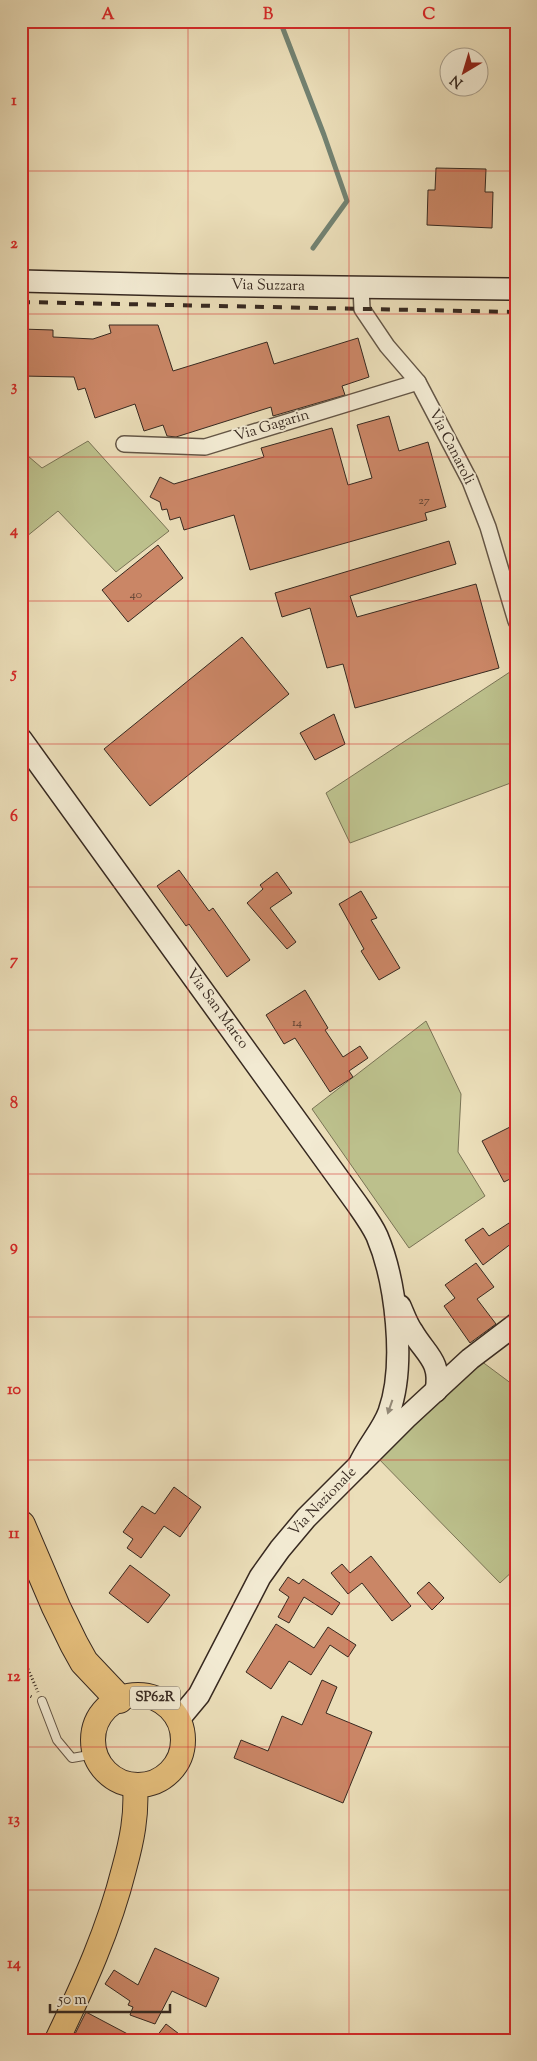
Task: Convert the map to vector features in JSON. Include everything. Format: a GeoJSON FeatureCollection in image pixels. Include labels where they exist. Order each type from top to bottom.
{"type":"FeatureCollection","features":[{"type":"Feature","properties":{"kind":"highway","name":"SP62R"},"geometry":{"type":"LineString","coordinates":[[21,1525],[56,1607],[84,1662],[119,1699]]}},
{"type":"Feature","properties":{"kind":"main road","name":"SP62R"},"geometry":{"type":"LineString","coordinates":[[95,1754],[93,1741],[97,1722],[108,1706],[119,1699],[132,1695],[146,1695],[159,1700],[170,1708],[179,1719],[183,1732],[184,1746],[180,1759],[173,1771],[155,1782],[135,1786]]}},
{"type":"Feature","properties":{"kind":"main road"},"geometry":{"type":"LineString","coordinates":[[57,2040],[89,1974],[116,1902],[135,1830],[135,1786],[122,1783],[110,1776],[101,1766],[95,1754]]}},
{"type":"Feature","properties":{"kind":"street","name":"Via Suzzara"},"geometry":{"type":"LineString","coordinates":[[21,281],[516,289]]}},
{"type":"Feature","properties":{"kind":"street","name":"Via Canaroli"},"geometry":{"type":"LineString","coordinates":[[361,287],[362,309],[374,329],[418,382],[470,480],[488,527],[516,621]]}},
{"type":"Feature","properties":{"kind":"street","name":"Via Gagarin"},"geometry":{"type":"LineString","coordinates":[[124,444],[205,447],[418,382]]}},
{"type":"Feature","properties":{"kind":"street","name":"Via San Marco"},"geometry":{"type":"LineString","coordinates":[[21,738],[357,1204],[377,1235],[392,1290],[398,1359],[395,1393],[388,1413],[359,1465]]}},
{"type":"Feature","properties":{"kind":"street","name":"Via San Marco"},"geometry":{"type":"LineString","coordinates":[[392,1290],[412,1331],[436,1366],[432,1394],[421,1395],[405,1382],[398,1359]]}},
{"type":"Feature","properties":{"kind":"street","name":"Via Nazionale"},"geometry":{"type":"LineString","coordinates":[[179,1719],[200,1695],[260,1577],[306,1518],[432,1394],[475,1356],[516,1324]]}},
{"type":"Feature","properties":{"kind":"street","name":"Via San Marco"},"geometry":{"type":"LineString","coordinates":[[420,1343],[430,1351],[442,1356],[458,1358],[475,1356]]}},
{"type":"Feature","properties":{"kind":"lane"},"geometry":{"type":"LineString","coordinates":[[42,1701],[57,1740],[72,1758],[95,1754]]}},
{"type":"Feature","properties":{"kind":"path"},"geometry":{"type":"LineString","coordinates":[[21,1653],[42,1701]]}},
{"type":"Feature","properties":{"kind":"green space"},"geometry":{"type":"Polygon","coordinates":[[[88,441],[169,531],[116,572],[58,511],[21,541],[21,450],[42,468],[88,441]]]}},
{"type":"Feature","properties":{"kind":"green space"},"geometry":{"type":"Polygon","coordinates":[[[516,668],[516,781],[350,843],[326,793],[516,668]]]}},
{"type":"Feature","properties":{"kind":"green space"},"geometry":{"type":"Polygon","coordinates":[[[426,1021],[461,1094],[458,1152],[485,1196],[409,1248],[312,1109],[426,1021]]]}},
{"type":"Feature","properties":{"kind":"green space"},"geometry":{"type":"Polygon","coordinates":[[[477,1358],[516,1387],[516,1568],[500,1583],[374,1454],[477,1358]]]}},
{"type":"Feature","properties":{"kind":"building"},"geometry":{"type":"Polygon","coordinates":[[[436,168],[486,169],[485,192],[493,192],[492,228],[427,225],[428,190],[435,190],[436,168]]]}},
{"type":"Feature","properties":{"kind":"building"},"geometry":{"type":"Polygon","coordinates":[[[109,325],[158,325],[173,371],[267,342],[274,364],[358,338],[369,377],[342,386],[345,395],[273,416],[271,407],[176,437],[167,436],[163,425],[144,431],[135,404],[95,418],[85,388],[78,390],[74,377],[21,376],[21,329],[53,330],[53,337],[93,339],[111,333],[109,325]]]}},
{"type":"Feature","properties":{"kind":"building"},"geometry":{"type":"Polygon","coordinates":[[[389,416],[399,451],[428,442],[446,507],[425,513],[427,520],[250,570],[234,515],[184,530],[180,517],[170,520],[167,509],[162,510],[160,502],[150,497],[160,477],[174,484],[264,457],[261,448],[332,428],[348,485],[372,478],[357,425],[389,416]]]}},
{"type":"Feature","properties":{"kind":"building"},"geometry":{"type":"Polygon","coordinates":[[[449,541],[456,564],[350,596],[357,617],[476,584],[499,668],[355,708],[343,664],[327,668],[310,608],[282,617],[275,593],[449,541]]]}},
{"type":"Feature","properties":{"kind":"building"},"geometry":{"type":"Polygon","coordinates":[[[158,545],[183,578],[128,622],[102,590],[158,545]]]}},
{"type":"Feature","properties":{"kind":"building"},"geometry":{"type":"Polygon","coordinates":[[[242,637],[289,694],[150,806],[104,749],[242,637]]]}},
{"type":"Feature","properties":{"kind":"building"},"geometry":{"type":"Polygon","coordinates":[[[334,714],[345,744],[315,760],[300,733],[334,714]]]}},
{"type":"Feature","properties":{"kind":"building"},"geometry":{"type":"Polygon","coordinates":[[[179,870],[209,911],[213,908],[250,960],[227,977],[189,924],[186,926],[157,886],[179,870]]]}},
{"type":"Feature","properties":{"kind":"building"},"geometry":{"type":"Polygon","coordinates":[[[277,872],[292,893],[270,908],[296,942],[287,949],[247,903],[263,889],[260,885],[277,872]]]}},
{"type":"Feature","properties":{"kind":"building"},"geometry":{"type":"Polygon","coordinates":[[[361,891],[377,918],[371,920],[400,968],[379,980],[361,951],[364,949],[339,904],[361,891]]]}},
{"type":"Feature","properties":{"kind":"building"},"geometry":{"type":"Polygon","coordinates":[[[305,990],[328,1028],[325,1030],[343,1057],[360,1046],[368,1058],[349,1071],[353,1077],[330,1092],[295,1038],[284,1044],[266,1015],[305,990]]]}},
{"type":"Feature","properties":{"kind":"building"},"geometry":{"type":"Polygon","coordinates":[[[510,1127],[516,1137],[516,1176],[504,1182],[482,1141],[510,1127]]]}},
{"type":"Feature","properties":{"kind":"building"},"geometry":{"type":"Polygon","coordinates":[[[509,1223],[510,1226],[516,1223],[516,1240],[483,1265],[465,1240],[483,1228],[489,1236],[509,1223]]]}},
{"type":"Feature","properties":{"kind":"building"},"geometry":{"type":"Polygon","coordinates":[[[476,1263],[494,1287],[477,1299],[496,1324],[470,1343],[444,1306],[455,1298],[445,1285],[476,1263]]]}},
{"type":"Feature","properties":{"kind":"building"},"geometry":{"type":"Polygon","coordinates":[[[174,1487],[201,1507],[180,1537],[164,1526],[141,1558],[127,1548],[133,1539],[123,1532],[142,1506],[155,1514],[174,1487]]]}},
{"type":"Feature","properties":{"kind":"building"},"geometry":{"type":"Polygon","coordinates":[[[371,1556],[411,1606],[392,1621],[362,1583],[348,1594],[331,1573],[342,1564],[350,1573],[371,1556]]]}},
{"type":"Feature","properties":{"kind":"building"},"geometry":{"type":"Polygon","coordinates":[[[130,1565],[170,1595],[148,1623],[109,1593],[130,1565]]]}},
{"type":"Feature","properties":{"kind":"building"},"geometry":{"type":"Polygon","coordinates":[[[288,1577],[299,1584],[303,1579],[340,1603],[332,1615],[304,1597],[289,1623],[278,1617],[289,1597],[279,1590],[288,1577]]]}},
{"type":"Feature","properties":{"kind":"building"},"geometry":{"type":"Polygon","coordinates":[[[429,1582],[444,1598],[432,1610],[417,1593],[429,1582]]]}},
{"type":"Feature","properties":{"kind":"building"},"geometry":{"type":"Polygon","coordinates":[[[276,1624],[314,1648],[328,1627],[356,1645],[348,1657],[330,1645],[311,1675],[289,1661],[271,1689],[246,1672],[276,1624]]]}},
{"type":"Feature","properties":{"kind":"building"},"geometry":{"type":"Polygon","coordinates":[[[322,1680],[337,1687],[326,1713],[372,1732],[343,1803],[234,1758],[241,1740],[268,1751],[282,1716],[302,1725],[322,1680]]]}},
{"type":"Feature","properties":{"kind":"building"},"geometry":{"type":"Polygon","coordinates":[[[155,1948],[219,1978],[206,2007],[172,1991],[155,2024],[130,2015],[133,2007],[128,2005],[130,2001],[105,1984],[114,1970],[138,1985],[155,1948]]]}},
{"type":"Feature","properties":{"kind":"building"},"geometry":{"type":"Polygon","coordinates":[[[86,2012],[139,2040],[72,2040],[86,2012]]]}},
{"type":"Feature","properties":{"kind":"building"},"geometry":{"type":"Polygon","coordinates":[[[166,2024],[187,2040],[154,2040],[166,2024]]]}},
{"type":"Feature","properties":{"kind":"waterway"},"geometry":{"type":"LineString","coordinates":[[280,21],[347,201],[313,248]]}},
{"type":"Feature","properties":{"kind":"railway"},"geometry":{"type":"LineString","coordinates":[[21,302],[516,312]]}}]}
